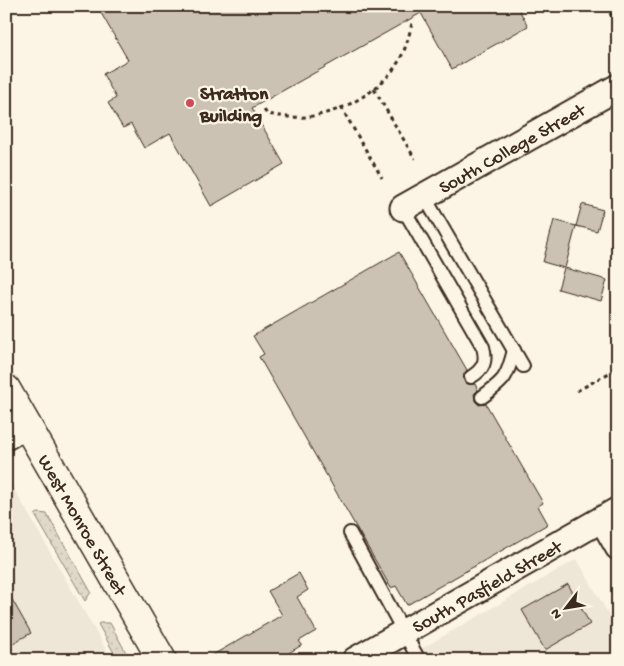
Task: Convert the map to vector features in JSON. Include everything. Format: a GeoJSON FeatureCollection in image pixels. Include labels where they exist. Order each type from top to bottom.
{"type":"FeatureCollection","features":[{"type":"Feature","properties":{"kind":"street","name":"South College Street"},"geometry":{"type":"LineString","coordinates":[[403,208],[618,87]]}},
{"type":"Feature","properties":{"kind":"street","name":"West Monroe Street"},"geometry":{"type":"LineString","coordinates":[[6,389],[17,431],[162,660]]}},
{"type":"Feature","properties":{"kind":"street"},"geometry":{"type":"LineString","coordinates":[[610,515],[618,547]]}},
{"type":"Feature","properties":{"kind":"street","name":"South Pasfield Street"},"geometry":{"type":"LineString","coordinates":[[355,660],[610,515]]}},
{"type":"Feature","properties":{"kind":"lane"},"geometry":{"type":"LineString","coordinates":[[424,196],[523,366]]}},
{"type":"Feature","properties":{"kind":"lane"},"geometry":{"type":"LineString","coordinates":[[403,208],[484,347],[486,358],[484,366],[471,377]]}},
{"type":"Feature","properties":{"kind":"lane"},"geometry":{"type":"LineString","coordinates":[[482,397],[502,382],[508,373],[514,350]]}},
{"type":"Feature","properties":{"kind":"lane"},"geometry":{"type":"LineString","coordinates":[[350,533],[419,660]]}},
{"type":"Feature","properties":{"kind":"path"},"geometry":{"type":"LineString","coordinates":[[606,6],[618,27]]}},
{"type":"Feature","properties":{"kind":"path"},"geometry":{"type":"LineString","coordinates":[[264,110],[267,114],[305,117],[322,114],[351,103],[385,80],[400,60],[407,45],[412,23]]}},
{"type":"Feature","properties":{"kind":"path"},"geometry":{"type":"LineString","coordinates":[[374,89],[415,159]]}},
{"type":"Feature","properties":{"kind":"path"},"geometry":{"type":"LineString","coordinates":[[341,107],[382,178]]}},
{"type":"Feature","properties":{"kind":"path"},"geometry":{"type":"LineString","coordinates":[[577,391],[618,368]]}},
{"type":"Feature","properties":{"kind":"shaded area"},"geometry":{"type":"Polygon","coordinates":[[[6,475],[112,660],[6,660],[6,475]]]}},
{"type":"Feature","properties":{"kind":"shaded area"},"geometry":{"type":"Polygon","coordinates":[[[38,513],[47,514],[91,592],[85,601],[35,515],[38,513]]]}},
{"type":"Feature","properties":{"kind":"shaded area"},"geometry":{"type":"Polygon","coordinates":[[[577,559],[618,631],[618,660],[402,660],[577,559]]]}},
{"type":"Feature","properties":{"kind":"shaded area"},"geometry":{"type":"Polygon","coordinates":[[[110,623],[130,660],[118,660],[98,624],[110,623]]]}},
{"type":"Feature","properties":{"kind":"building","name":"Stratton Building"},"geometry":{"type":"Polygon","coordinates":[[[97,6],[517,6],[528,26],[452,69],[421,13],[252,108],[284,164],[211,206],[170,133],[144,148],[131,124],[123,128],[108,103],[116,98],[103,74],[128,60],[97,6]]]}},
{"type":"Feature","properties":{"kind":"building"},"geometry":{"type":"Polygon","coordinates":[[[582,204],[603,210],[597,231],[576,226],[582,204]]]}},
{"type":"Feature","properties":{"kind":"building"},"geometry":{"type":"Polygon","coordinates":[[[554,220],[576,226],[565,268],[607,280],[601,301],[558,289],[564,268],[543,262],[554,220]]]}},
{"type":"Feature","properties":{"kind":"building"},"geometry":{"type":"Polygon","coordinates":[[[399,252],[467,370],[464,374],[464,381],[468,384],[475,384],[478,390],[474,394],[475,401],[479,405],[486,404],[543,503],[538,506],[548,524],[407,605],[396,586],[391,588],[259,357],[264,354],[253,336],[399,252]]]}},
{"type":"Feature","properties":{"kind":"building"},"geometry":{"type":"Polygon","coordinates":[[[299,573],[308,590],[297,597],[316,631],[299,641],[302,645],[277,660],[204,660],[282,615],[268,591],[299,573]]]}},
{"type":"Feature","properties":{"kind":"building"},"geometry":{"type":"Polygon","coordinates":[[[568,584],[590,624],[545,650],[522,610],[568,584]]]}},
{"type":"Feature","properties":{"kind":"building"},"geometry":{"type":"Polygon","coordinates":[[[6,589],[31,633],[6,647],[6,589]]]}},
{"type":"Feature","properties":{"kind":"place","name":"Stratton Building"},"geometry":{"type":"Point","coordinates":[190,103]}}]}
